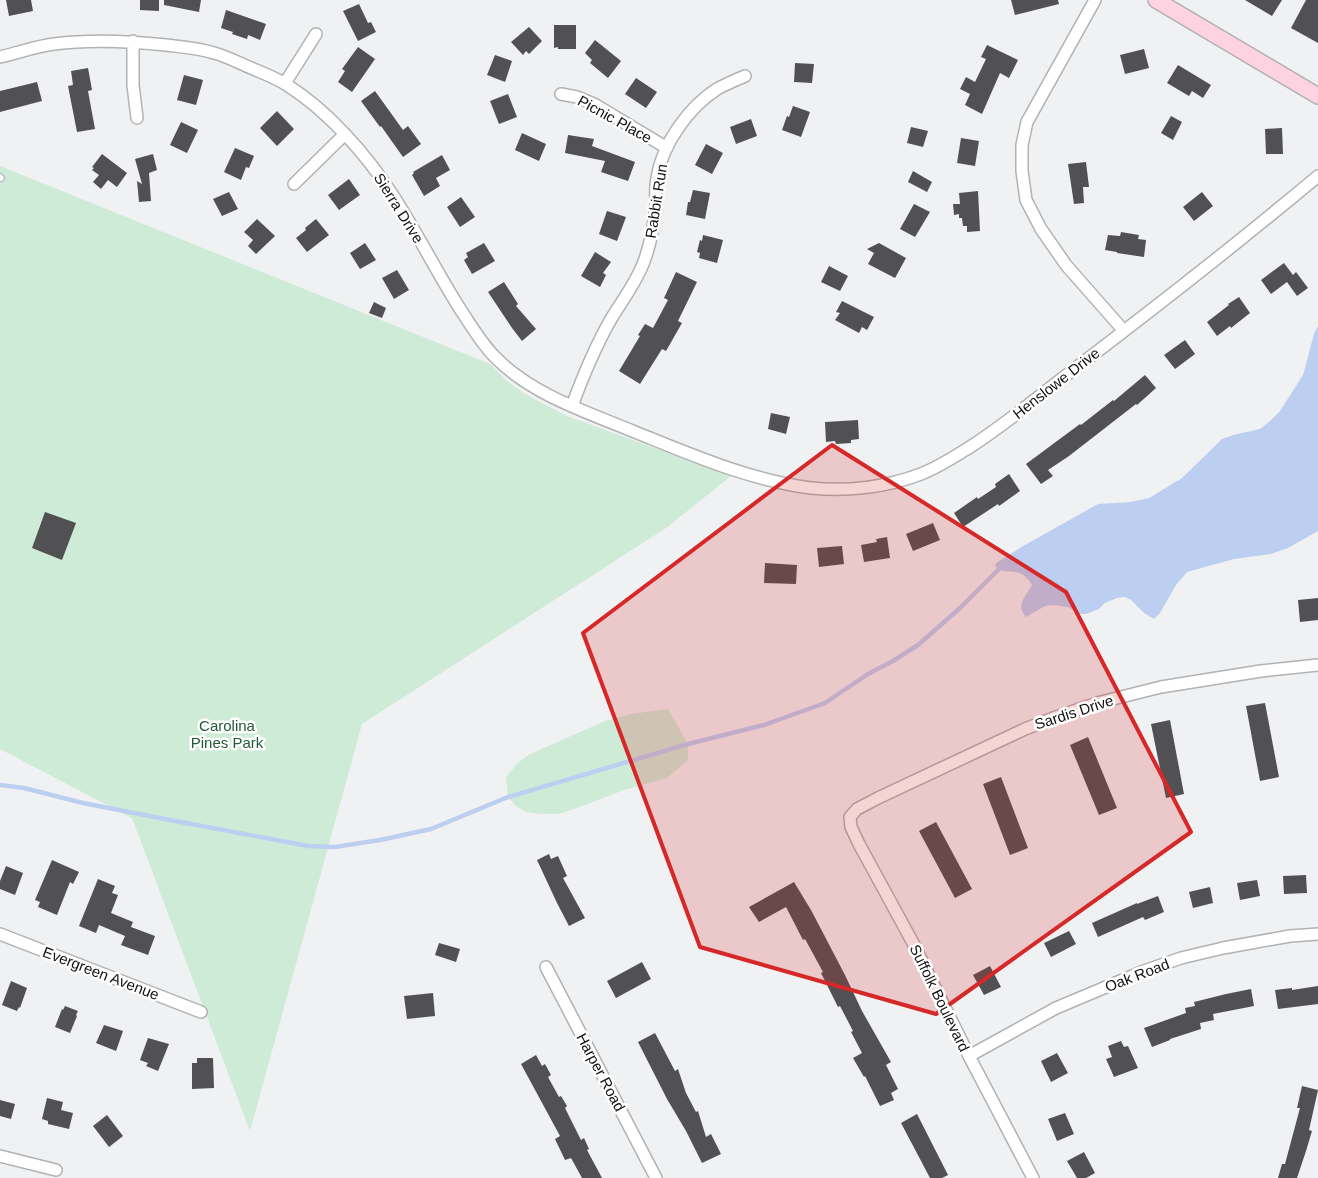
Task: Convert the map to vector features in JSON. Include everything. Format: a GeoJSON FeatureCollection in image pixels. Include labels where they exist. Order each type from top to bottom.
{"type":"FeatureCollection","features":[{"type":"Feature","properties":{"kind":"street"},"geometry":{"type":"LineString","coordinates":[[1095,0],[1027,122],[1022,145],[1022,171],[1026,200],[1041,229],[1066,265],[1124,331]]}},
{"type":"Feature","properties":{"kind":"street"},"geometry":{"type":"LineString","coordinates":[[1156,0],[1318,96]]}},
{"type":"Feature","properties":{"kind":"street"},"geometry":{"type":"LineString","coordinates":[[285,83],[316,34]]}},
{"type":"Feature","properties":{"kind":"street","name":"Sierra Drive"},"geometry":{"type":"LineString","coordinates":[[0,57],[52,44],[98,40],[133,41],[181,46],[216,53],[285,83],[317,108],[345,134],[375,170],[393,194],[454,300],[494,356],[511,371],[539,390],[572,406],[720,466],[754,476]]}},
{"type":"Feature","properties":{"kind":"street"},"geometry":{"type":"LineString","coordinates":[[133,41],[133,85],[138,118]]}},
{"type":"Feature","properties":{"kind":"street","name":"Rabbit Run"},"geometry":{"type":"LineString","coordinates":[[572,406],[590,359],[610,320],[634,283],[648,250],[654,228],[657,178],[661,161],[678,127],[697,106],[718,89],[745,76]]}},
{"type":"Feature","properties":{"kind":"street","name":"Picnic Place"},"geometry":{"type":"LineString","coordinates":[[561,94],[577,96],[594,104],[667,148]]}},
{"type":"Feature","properties":{"kind":"street"},"geometry":{"type":"LineString","coordinates":[[294,184],[345,134]]}},
{"type":"Feature","properties":{"kind":"street","name":"Henslowe Drive"},"geometry":{"type":"LineString","coordinates":[[754,476],[803,486],[834,489],[876,486],[898,482],[945,463],[989,435],[1264,221],[1318,176]]}},
{"type":"Feature","properties":{"kind":"street","name":"Sardis Drive"},"geometry":{"type":"LineString","coordinates":[[850,817],[857,810],[878,798],[1025,729],[1097,703],[1161,686],[1261,670],[1318,665]]}},
{"type":"Feature","properties":{"kind":"street","name":"Suffolk Boulevard"},"geometry":{"type":"LineString","coordinates":[[850,817],[851,827],[859,844],[913,942],[969,1056],[1033,1178]]}},
{"type":"Feature","properties":{"kind":"street","name":"Evergreen Avenue"},"geometry":{"type":"LineString","coordinates":[[0,934],[201,1012]]}},
{"type":"Feature","properties":{"kind":"street","name":"Oak Road"},"geometry":{"type":"LineString","coordinates":[[969,1056],[1056,1008],[1144,971],[1181,958],[1290,936],[1318,934]]}},
{"type":"Feature","properties":{"kind":"street","name":"Harper Road"},"geometry":{"type":"LineString","coordinates":[[546,967],[656,1178]]}},
{"type":"Feature","properties":{"kind":"street"},"geometry":{"type":"LineString","coordinates":[[0,1156],[56,1170]]}},
{"type":"Feature","properties":{"kind":"highlighted area"},"geometry":{"type":"Polygon","coordinates":[[[832,445],[1066,592],[1191,832],[936,1014],[700,947],[583,633],[832,445]]]}},
{"type":"Feature","properties":{"kind":"green space","name":"Carolina Pines Park"},"geometry":{"type":"Polygon","coordinates":[[[0,166],[490,364],[507,381],[524,393],[567,416],[731,476],[666,528],[362,724],[250,1131],[132,818],[0,749],[0,166]]]}},
{"type":"Feature","properties":{"kind":"green space"},"geometry":{"type":"Polygon","coordinates":[[[668,709],[688,744],[688,760],[667,778],[624,790],[559,814],[526,812],[516,806],[508,797],[506,777],[528,755],[605,721],[631,714],[668,709]]]}},
{"type":"Feature","properties":{"kind":"water"},"geometry":{"type":"Polygon","coordinates":[[[1318,326],[1318,531],[1288,548],[1271,554],[1234,559],[1187,572],[1176,585],[1160,613],[1154,619],[1125,597],[1105,603],[1099,609],[1086,614],[1079,614],[1068,607],[1053,605],[1045,606],[1026,617],[1021,605],[1032,585],[1023,575],[998,569],[995,566],[996,563],[1098,504],[1131,502],[1149,498],[1182,478],[1222,439],[1260,429],[1280,411],[1303,375],[1318,326]]]}},
{"type":"Feature","properties":{"kind":"building"},"geometry":{"type":"Polygon","coordinates":[[[6,0],[31,0],[33,11],[9,16],[6,0]]]}},
{"type":"Feature","properties":{"kind":"building"},"geometry":{"type":"Polygon","coordinates":[[[140,0],[159,0],[159,11],[140,10],[140,0]]]}},
{"type":"Feature","properties":{"kind":"building"},"geometry":{"type":"Polygon","coordinates":[[[164,0],[201,0],[199,12],[164,5],[164,0]]]}},
{"type":"Feature","properties":{"kind":"building"},"geometry":{"type":"Polygon","coordinates":[[[1011,0],[1058,0],[1059,4],[1015,15],[1011,0]]]}},
{"type":"Feature","properties":{"kind":"building"},"geometry":{"type":"Polygon","coordinates":[[[1245,0],[1282,0],[1272,16],[1245,0]]]}},
{"type":"Feature","properties":{"kind":"building"},"geometry":{"type":"Polygon","coordinates":[[[1306,0],[1318,0],[1318,43],[1291,28],[1306,0]]]}},
{"type":"Feature","properties":{"kind":"building"},"geometry":{"type":"Polygon","coordinates":[[[359,4],[368,23],[371,22],[376,32],[358,41],[343,11],[359,4]]]}},
{"type":"Feature","properties":{"kind":"building"},"geometry":{"type":"Polygon","coordinates":[[[226,10],[266,24],[260,40],[248,35],[247,39],[221,28],[226,10]]]}},
{"type":"Feature","properties":{"kind":"building"},"geometry":{"type":"Polygon","coordinates":[[[554,25],[576,25],[576,49],[554,48],[554,25]]]}},
{"type":"Feature","properties":{"kind":"building"},"geometry":{"type":"Polygon","coordinates":[[[529,27],[542,41],[529,54],[526,51],[523,55],[511,42],[529,27]]]}},
{"type":"Feature","properties":{"kind":"building"},"geometry":{"type":"Polygon","coordinates":[[[595,40],[621,61],[608,78],[590,63],[592,60],[585,53],[595,40]]]}},
{"type":"Feature","properties":{"kind":"building"},"geometry":{"type":"Polygon","coordinates":[[[987,45],[1018,60],[1009,78],[1000,73],[982,114],[965,105],[970,94],[960,89],[966,77],[975,82],[986,59],[981,57],[987,45]]]}},
{"type":"Feature","properties":{"kind":"building"},"geometry":{"type":"Polygon","coordinates":[[[358,47],[375,59],[352,92],[338,82],[345,71],[342,69],[358,47]]]}},
{"type":"Feature","properties":{"kind":"building"},"geometry":{"type":"Polygon","coordinates":[[[1144,49],[1149,68],[1125,74],[1120,55],[1144,49]]]}},
{"type":"Feature","properties":{"kind":"building"},"geometry":{"type":"Polygon","coordinates":[[[495,55],[512,61],[505,82],[487,75],[495,55]]]}},
{"type":"Feature","properties":{"kind":"building"},"geometry":{"type":"Polygon","coordinates":[[[795,63],[814,64],[812,83],[794,82],[795,63]]]}},
{"type":"Feature","properties":{"kind":"building"},"geometry":{"type":"Polygon","coordinates":[[[1178,65],[1211,85],[1203,98],[1192,91],[1189,96],[1167,83],[1178,65]]]}},
{"type":"Feature","properties":{"kind":"building"},"geometry":{"type":"Polygon","coordinates":[[[88,68],[92,90],[88,91],[95,129],[77,132],[68,86],[73,85],[71,71],[88,68]]]}},
{"type":"Feature","properties":{"kind":"building"},"geometry":{"type":"Polygon","coordinates":[[[184,75],[203,80],[196,105],[177,100],[184,75]]]}},
{"type":"Feature","properties":{"kind":"building"},"geometry":{"type":"Polygon","coordinates":[[[636,78],[657,92],[646,108],[625,94],[636,78]]]}},
{"type":"Feature","properties":{"kind":"building"},"geometry":{"type":"Polygon","coordinates":[[[37,82],[42,101],[0,112],[0,91],[37,82]]]}},
{"type":"Feature","properties":{"kind":"building"},"geometry":{"type":"Polygon","coordinates":[[[375,91],[403,130],[408,126],[421,144],[403,157],[361,101],[375,91]]]}},
{"type":"Feature","properties":{"kind":"building"},"geometry":{"type":"Polygon","coordinates":[[[508,94],[517,117],[499,124],[490,101],[508,94]]]}},
{"type":"Feature","properties":{"kind":"building"},"geometry":{"type":"Polygon","coordinates":[[[793,106],[810,112],[801,137],[782,130],[793,106]]]}},
{"type":"Feature","properties":{"kind":"building"},"geometry":{"type":"Polygon","coordinates":[[[277,111],[294,129],[277,146],[260,128],[277,111]]]}},
{"type":"Feature","properties":{"kind":"building"},"geometry":{"type":"Polygon","coordinates":[[[1171,116],[1182,122],[1173,140],[1161,133],[1171,116]]]}},
{"type":"Feature","properties":{"kind":"building"},"geometry":{"type":"Polygon","coordinates":[[[751,119],[757,136],[736,144],[730,127],[751,119]]]}},
{"type":"Feature","properties":{"kind":"building"},"geometry":{"type":"Polygon","coordinates":[[[181,122],[198,130],[187,153],[170,145],[181,122]]]}},
{"type":"Feature","properties":{"kind":"building"},"geometry":{"type":"Polygon","coordinates":[[[911,127],[928,131],[923,147],[907,143],[911,127]]]}},
{"type":"Feature","properties":{"kind":"building"},"geometry":{"type":"Polygon","coordinates":[[[1282,128],[1283,154],[1266,154],[1265,129],[1282,128]]]}},
{"type":"Feature","properties":{"kind":"building"},"geometry":{"type":"Polygon","coordinates":[[[522,133],[546,144],[539,161],[515,150],[522,133]]]}},
{"type":"Feature","properties":{"kind":"building"},"geometry":{"type":"Polygon","coordinates":[[[568,135],[594,139],[592,146],[635,162],[628,181],[601,172],[605,161],[565,153],[568,135]]]}},
{"type":"Feature","properties":{"kind":"building"},"geometry":{"type":"Polygon","coordinates":[[[961,138],[979,141],[975,166],[957,163],[961,138]]]}},
{"type":"Feature","properties":{"kind":"building"},"geometry":{"type":"Polygon","coordinates":[[[706,144],[723,153],[712,174],[695,165],[706,144]]]}},
{"type":"Feature","properties":{"kind":"building"},"geometry":{"type":"Polygon","coordinates":[[[235,148],[254,156],[249,168],[246,167],[241,180],[224,172],[235,148]]]}},
{"type":"Feature","properties":{"kind":"building"},"geometry":{"type":"Polygon","coordinates":[[[102,154],[127,173],[117,187],[108,180],[101,189],[93,182],[99,175],[92,170],[94,168],[92,167],[102,154]]]}},
{"type":"Feature","properties":{"kind":"building"},"geometry":{"type":"Polygon","coordinates":[[[153,154],[157,170],[149,173],[151,201],[139,202],[137,181],[142,184],[135,159],[153,154]]]}},
{"type":"Feature","properties":{"kind":"building"},"geometry":{"type":"Polygon","coordinates":[[[442,155],[450,170],[436,178],[440,186],[424,196],[412,175],[413,172],[442,155]]]}},
{"type":"Feature","properties":{"kind":"building"},"geometry":{"type":"Polygon","coordinates":[[[1086,162],[1089,187],[1083,187],[1084,203],[1074,204],[1068,164],[1086,162]]]}},
{"type":"Feature","properties":{"kind":"building"},"geometry":{"type":"Polygon","coordinates":[[[913,171],[932,182],[927,192],[908,182],[913,171]]]}},
{"type":"Feature","properties":{"kind":"building"},"geometry":{"type":"Polygon","coordinates":[[[349,179],[360,195],[339,210],[328,195],[349,179]]]}},
{"type":"Feature","properties":{"kind":"building"},"geometry":{"type":"Polygon","coordinates":[[[693,190],[710,193],[705,219],[686,215],[688,202],[690,202],[693,190]]]}},
{"type":"Feature","properties":{"kind":"building"},"geometry":{"type":"Polygon","coordinates":[[[978,191],[980,231],[967,232],[967,226],[963,226],[962,218],[959,218],[959,214],[954,215],[953,204],[960,204],[959,193],[978,191]]]}},
{"type":"Feature","properties":{"kind":"building"},"geometry":{"type":"Polygon","coordinates":[[[229,192],[238,209],[222,216],[213,199],[229,192]]]}},
{"type":"Feature","properties":{"kind":"building"},"geometry":{"type":"Polygon","coordinates":[[[1202,192],[1213,206],[1194,221],[1183,207],[1202,192]]]}},
{"type":"Feature","properties":{"kind":"building"},"geometry":{"type":"Polygon","coordinates":[[[461,197],[475,217],[460,227],[447,207],[461,197]]]}},
{"type":"Feature","properties":{"kind":"building"},"geometry":{"type":"Polygon","coordinates":[[[914,204],[930,212],[915,237],[900,229],[914,204]]]}},
{"type":"Feature","properties":{"kind":"building"},"geometry":{"type":"Polygon","coordinates":[[[607,211],[626,217],[617,241],[599,234],[607,211]]]}},
{"type":"Feature","properties":{"kind":"building"},"geometry":{"type":"Polygon","coordinates":[[[257,219],[275,236],[256,254],[248,246],[253,240],[244,232],[257,219]]]}},
{"type":"Feature","properties":{"kind":"building"},"geometry":{"type":"Polygon","coordinates":[[[316,219],[329,235],[307,252],[296,238],[316,219]]]}},
{"type":"Feature","properties":{"kind":"building"},"geometry":{"type":"Polygon","coordinates":[[[1121,232],[1139,235],[1138,239],[1146,240],[1144,257],[1105,250],[1108,235],[1120,236],[1121,232]]]}},
{"type":"Feature","properties":{"kind":"building"},"geometry":{"type":"Polygon","coordinates":[[[703,235],[723,240],[717,263],[699,258],[700,253],[697,252],[703,235]]]}},
{"type":"Feature","properties":{"kind":"building"},"geometry":{"type":"Polygon","coordinates":[[[365,243],[376,260],[360,269],[350,253],[365,243]]]}},
{"type":"Feature","properties":{"kind":"building"},"geometry":{"type":"Polygon","coordinates":[[[484,243],[495,261],[472,274],[464,260],[468,257],[466,253],[484,243]]]}},
{"type":"Feature","properties":{"kind":"building"},"geometry":{"type":"Polygon","coordinates":[[[879,243],[906,258],[895,278],[868,264],[874,253],[867,249],[879,243]]]}},
{"type":"Feature","properties":{"kind":"building"},"geometry":{"type":"Polygon","coordinates":[[[595,252],[611,262],[603,273],[606,275],[600,287],[581,276],[595,252]]]}},
{"type":"Feature","properties":{"kind":"building"},"geometry":{"type":"Polygon","coordinates":[[[1284,263],[1293,275],[1296,272],[1308,288],[1297,296],[1287,282],[1271,294],[1261,280],[1284,263]]]}},
{"type":"Feature","properties":{"kind":"building"},"geometry":{"type":"Polygon","coordinates":[[[829,266],[848,276],[840,291],[821,282],[829,266]]]}},
{"type":"Feature","properties":{"kind":"building"},"geometry":{"type":"Polygon","coordinates":[[[397,270],[409,290],[394,299],[382,278],[397,270]]]}},
{"type":"Feature","properties":{"kind":"building"},"geometry":{"type":"Polygon","coordinates":[[[676,272],[697,282],[678,321],[682,323],[666,351],[662,349],[640,384],[619,371],[645,324],[653,328],[668,300],[664,298],[676,272]]]}},
{"type":"Feature","properties":{"kind":"building"},"geometry":{"type":"Polygon","coordinates":[[[504,282],[518,304],[516,306],[536,329],[522,341],[488,292],[504,282]]]}},
{"type":"Feature","properties":{"kind":"building"},"geometry":{"type":"Polygon","coordinates":[[[1239,297],[1250,313],[1217,336],[1207,322],[1239,297]]]}},
{"type":"Feature","properties":{"kind":"building"},"geometry":{"type":"Polygon","coordinates":[[[842,301],[874,317],[867,330],[862,327],[859,333],[835,320],[840,313],[836,312],[842,301]]]}},
{"type":"Feature","properties":{"kind":"building"},"geometry":{"type":"Polygon","coordinates":[[[374,302],[386,308],[382,318],[369,313],[374,302]]]}},
{"type":"Feature","properties":{"kind":"building"},"geometry":{"type":"Polygon","coordinates":[[[1185,340],[1195,354],[1175,369],[1164,355],[1185,340]]]}},
{"type":"Feature","properties":{"kind":"building"},"geometry":{"type":"Polygon","coordinates":[[[1145,375],[1156,388],[1137,405],[1048,470],[1053,476],[1041,484],[1026,464],[1114,401],[1145,375]]]}},
{"type":"Feature","properties":{"kind":"building"},"geometry":{"type":"Polygon","coordinates":[[[771,413],[790,417],[786,434],[768,429],[771,413]]]}},
{"type":"Feature","properties":{"kind":"building"},"geometry":{"type":"Polygon","coordinates":[[[858,420],[859,439],[851,440],[851,443],[836,444],[835,441],[826,442],[825,422],[858,420]]]}},
{"type":"Feature","properties":{"kind":"building"},"geometry":{"type":"Polygon","coordinates":[[[1009,474],[1020,491],[963,527],[954,513],[996,487],[995,484],[1009,474]]]}},
{"type":"Feature","properties":{"kind":"building"},"geometry":{"type":"Polygon","coordinates":[[[45,512],[76,523],[62,560],[32,548],[45,512]]]}},
{"type":"Feature","properties":{"kind":"building"},"geometry":{"type":"Polygon","coordinates":[[[933,523],[940,540],[913,551],[906,534],[933,523]]]}},
{"type":"Feature","properties":{"kind":"building"},"geometry":{"type":"Polygon","coordinates":[[[887,537],[890,558],[864,562],[861,545],[877,542],[876,539],[887,537]]]}},
{"type":"Feature","properties":{"kind":"building"},"geometry":{"type":"Polygon","coordinates":[[[842,546],[844,564],[819,567],[817,548],[842,546]]]}},
{"type":"Feature","properties":{"kind":"building"},"geometry":{"type":"Polygon","coordinates":[[[765,563],[797,565],[796,584],[764,583],[765,563]]]}},
{"type":"Feature","properties":{"kind":"building"},"geometry":{"type":"Polygon","coordinates":[[[1318,598],[1318,620],[1300,622],[1298,600],[1318,598]]]}},
{"type":"Feature","properties":{"kind":"building"},"geometry":{"type":"Polygon","coordinates":[[[1265,703],[1279,777],[1260,781],[1246,706],[1265,703]]]}},
{"type":"Feature","properties":{"kind":"building"},"geometry":{"type":"Polygon","coordinates":[[[1170,720],[1184,794],[1166,798],[1151,724],[1170,720]]]}},
{"type":"Feature","properties":{"kind":"building"},"geometry":{"type":"Polygon","coordinates":[[[1088,737],[1117,808],[1099,815],[1070,745],[1088,737]]]}},
{"type":"Feature","properties":{"kind":"building"},"geometry":{"type":"Polygon","coordinates":[[[1001,777],[1028,848],[1010,855],[983,784],[1001,777]]]}},
{"type":"Feature","properties":{"kind":"building"},"geometry":{"type":"Polygon","coordinates":[[[936,822],[972,889],[955,898],[919,831],[936,822]]]}},
{"type":"Feature","properties":{"kind":"building"},"geometry":{"type":"Polygon","coordinates":[[[549,854],[551,859],[558,856],[567,876],[563,878],[585,918],[569,926],[537,860],[549,854]]]}},
{"type":"Feature","properties":{"kind":"building"},"geometry":{"type":"Polygon","coordinates":[[[52,860],[79,872],[73,884],[70,882],[57,915],[38,907],[40,902],[35,900],[52,860]]]}},
{"type":"Feature","properties":{"kind":"building"},"geometry":{"type":"Polygon","coordinates":[[[6,866],[23,873],[15,895],[0,889],[0,881],[6,866]]]}},
{"type":"Feature","properties":{"kind":"building"},"geometry":{"type":"Polygon","coordinates":[[[1306,875],[1307,893],[1284,894],[1283,876],[1306,875]]]}},
{"type":"Feature","properties":{"kind":"building"},"geometry":{"type":"Polygon","coordinates":[[[98,879],[115,886],[112,893],[118,895],[111,913],[133,922],[131,927],[155,936],[148,955],[121,945],[125,936],[99,925],[96,933],[79,926],[98,879]]]}},
{"type":"Feature","properties":{"kind":"building"},"geometry":{"type":"Polygon","coordinates":[[[1257,880],[1260,896],[1240,900],[1237,883],[1257,880]]]}},
{"type":"Feature","properties":{"kind":"building"},"geometry":{"type":"Polygon","coordinates":[[[794,882],[811,910],[862,1011],[891,1062],[886,1065],[898,1089],[891,1093],[894,1100],[880,1106],[865,1076],[853,1058],[862,1053],[851,1032],[853,1031],[840,1006],[838,1007],[821,973],[823,972],[805,939],[803,940],[786,907],[759,922],[749,907],[794,882]]]}},
{"type":"Feature","properties":{"kind":"building"},"geometry":{"type":"Polygon","coordinates":[[[1210,887],[1213,903],[1193,908],[1189,892],[1210,887]]]}},
{"type":"Feature","properties":{"kind":"building"},"geometry":{"type":"Polygon","coordinates":[[[1158,896],[1164,912],[1145,920],[1143,917],[1098,937],[1092,923],[1158,896]]]}},
{"type":"Feature","properties":{"kind":"building"},"geometry":{"type":"Polygon","coordinates":[[[1069,931],[1076,944],[1051,957],[1044,943],[1069,931]]]}},
{"type":"Feature","properties":{"kind":"building"},"geometry":{"type":"Polygon","coordinates":[[[439,943],[460,949],[456,962],[435,955],[439,943]]]}},
{"type":"Feature","properties":{"kind":"building"},"geometry":{"type":"Polygon","coordinates":[[[642,962],[651,979],[616,998],[607,981],[642,962]]]}},
{"type":"Feature","properties":{"kind":"building"},"geometry":{"type":"Polygon","coordinates":[[[990,966],[1001,987],[984,995],[973,975],[990,966]]]}},
{"type":"Feature","properties":{"kind":"building"},"geometry":{"type":"Polygon","coordinates":[[[11,981],[27,988],[20,1008],[17,1011],[2,1005],[11,981]]]}},
{"type":"Feature","properties":{"kind":"building"},"geometry":{"type":"Polygon","coordinates":[[[1318,986],[1318,1004],[1278,1009],[1275,990],[1292,988],[1292,990],[1318,986]]]}},
{"type":"Feature","properties":{"kind":"building"},"geometry":{"type":"Polygon","coordinates":[[[1251,989],[1254,1006],[1213,1014],[1214,1020],[1200,1023],[1201,1029],[1152,1047],[1144,1028],[1186,1013],[1185,1008],[1195,1006],[1194,1002],[1251,989]]]}},
{"type":"Feature","properties":{"kind":"building"},"geometry":{"type":"Polygon","coordinates":[[[433,993],[435,1016],[407,1019],[404,996],[433,993]]]}},
{"type":"Feature","properties":{"kind":"building"},"geometry":{"type":"Polygon","coordinates":[[[65,1006],[78,1011],[70,1033],[55,1027],[65,1006]]]}},
{"type":"Feature","properties":{"kind":"building"},"geometry":{"type":"Polygon","coordinates":[[[104,1025],[123,1031],[116,1051],[96,1043],[104,1025]]]}},
{"type":"Feature","properties":{"kind":"building"},"geometry":{"type":"Polygon","coordinates":[[[655,1033],[675,1071],[678,1069],[686,1093],[696,1112],[698,1111],[706,1137],[711,1134],[721,1154],[702,1163],[638,1042],[655,1033]]]}},
{"type":"Feature","properties":{"kind":"building"},"geometry":{"type":"Polygon","coordinates":[[[148,1038],[169,1044],[158,1071],[146,1066],[148,1063],[140,1060],[148,1038]]]}},
{"type":"Feature","properties":{"kind":"building"},"geometry":{"type":"Polygon","coordinates":[[[1121,1041],[1124,1047],[1128,1046],[1138,1068],[1114,1077],[1106,1059],[1112,1057],[1108,1046],[1121,1041]]]}},
{"type":"Feature","properties":{"kind":"building"},"geometry":{"type":"Polygon","coordinates":[[[1057,1053],[1068,1073],[1051,1082],[1041,1061],[1057,1053]]]}},
{"type":"Feature","properties":{"kind":"building"},"geometry":{"type":"Polygon","coordinates":[[[536,1055],[542,1066],[545,1064],[551,1075],[548,1077],[559,1097],[561,1096],[567,1106],[565,1108],[581,1140],[584,1138],[589,1149],[587,1150],[602,1178],[582,1178],[571,1158],[565,1160],[555,1139],[560,1136],[521,1064],[536,1055]]]}},
{"type":"Feature","properties":{"kind":"building"},"geometry":{"type":"Polygon","coordinates":[[[197,1058],[213,1058],[214,1088],[192,1089],[192,1063],[197,1063],[197,1058]]]}},
{"type":"Feature","properties":{"kind":"building"},"geometry":{"type":"Polygon","coordinates":[[[1302,1086],[1318,1090],[1309,1130],[1312,1131],[1297,1178],[1278,1178],[1282,1164],[1285,1164],[1300,1108],[1297,1108],[1302,1086]]]}},
{"type":"Feature","properties":{"kind":"building"},"geometry":{"type":"Polygon","coordinates":[[[47,1098],[63,1102],[61,1110],[73,1113],[69,1129],[48,1124],[48,1121],[42,1119],[47,1098]]]}},
{"type":"Feature","properties":{"kind":"building"},"geometry":{"type":"Polygon","coordinates":[[[0,1100],[15,1104],[11,1119],[0,1116],[0,1100]]]}},
{"type":"Feature","properties":{"kind":"building"},"geometry":{"type":"Polygon","coordinates":[[[1065,1113],[1074,1134],[1057,1141],[1048,1119],[1065,1113]]]}},
{"type":"Feature","properties":{"kind":"building"},"geometry":{"type":"Polygon","coordinates":[[[917,1114],[948,1175],[942,1178],[930,1178],[901,1123],[917,1114]]]}},
{"type":"Feature","properties":{"kind":"building"},"geometry":{"type":"Polygon","coordinates":[[[107,1115],[123,1136],[109,1147],[93,1126],[107,1115]]]}},
{"type":"Feature","properties":{"kind":"building"},"geometry":{"type":"Polygon","coordinates":[[[1084,1152],[1095,1173],[1086,1178],[1077,1178],[1067,1161],[1084,1152]]]}},
{"type":"Feature","properties":{"kind":"waterway"},"geometry":{"type":"LineString","coordinates":[[0,785],[24,788],[83,803],[308,846],[335,847],[431,829],[508,797],[688,744],[764,725],[825,703],[868,674],[918,645],[960,608],[999,569]]}}]}
